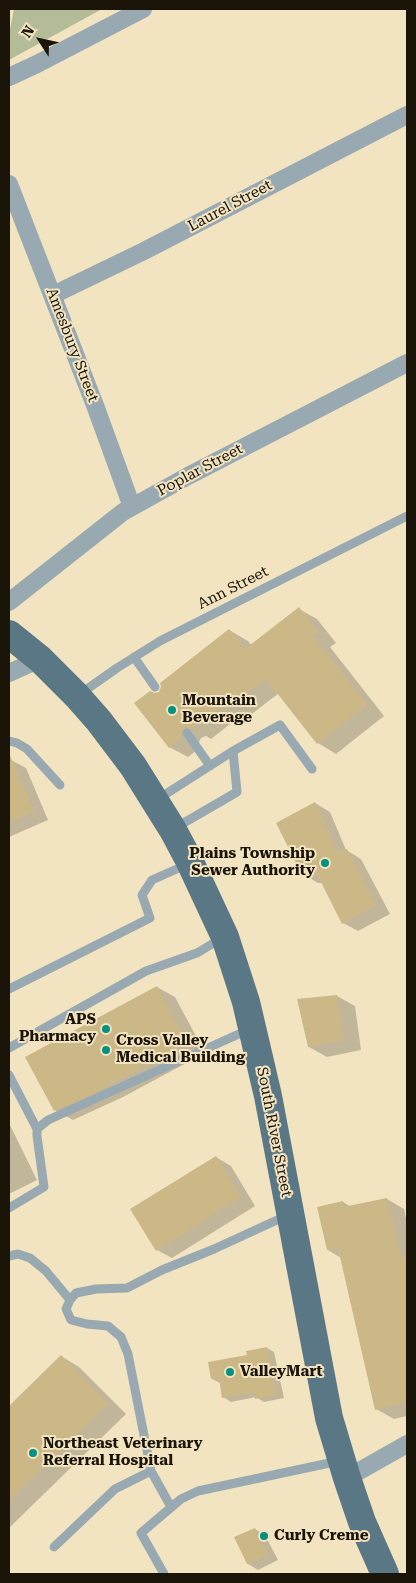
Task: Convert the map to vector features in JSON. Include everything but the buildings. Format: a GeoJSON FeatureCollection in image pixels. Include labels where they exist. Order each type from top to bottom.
{"type":"FeatureCollection","features":[{"type":"Feature","properties":{"kind":"main road","name":"South River Street"},"geometry":{"type":"LineString","coordinates":[[9,634],[40,659],[77,696],[99,721],[133,766],[173,830],[190,862],[224,937],[246,1002],[268,1096],[329,1418],[362,1522],[385,1574]]}},
{"type":"Feature","properties":{"kind":"street"},"geometry":{"type":"LineString","coordinates":[[9,77],[142,9]]}},
{"type":"Feature","properties":{"kind":"street","name":"Laurel Street"},"geometry":{"type":"LineString","coordinates":[[53,295],[144,251],[407,115]]}},
{"type":"Feature","properties":{"kind":"street","name":"Amesbury Street"},"geometry":{"type":"LineString","coordinates":[[9,184],[53,295],[132,507]]}},
{"type":"Feature","properties":{"kind":"street","name":"Poplar Street"},"geometry":{"type":"LineString","coordinates":[[9,602],[132,507],[306,414],[407,363]]}},
{"type":"Feature","properties":{"kind":"street"},"geometry":{"type":"LineString","coordinates":[[9,674],[40,659]]}},
{"type":"Feature","properties":{"kind":"street"},"geometry":{"type":"LineString","coordinates":[[344,1470],[407,1444]]}},
{"type":"Feature","properties":{"kind":"lane","name":"Ann Street"},"geometry":{"type":"LineString","coordinates":[[77,696],[160,641],[407,516]]}},
{"type":"Feature","properties":{"kind":"lane"},"geometry":{"type":"LineString","coordinates":[[134,657],[154,687]]}},
{"type":"Feature","properties":{"kind":"lane"},"geometry":{"type":"LineString","coordinates":[[156,801],[233,751],[280,725],[312,769]]}},
{"type":"Feature","properties":{"kind":"lane"},"geometry":{"type":"LineString","coordinates":[[187,733],[210,766]]}},
{"type":"Feature","properties":{"kind":"lane"},"geometry":{"type":"LineString","coordinates":[[9,741],[17,743],[27,750],[60,785]]}},
{"type":"Feature","properties":{"kind":"lane"},"geometry":{"type":"LineString","coordinates":[[173,830],[237,792],[233,751]]}},
{"type":"Feature","properties":{"kind":"lane"},"geometry":{"type":"LineString","coordinates":[[9,989],[150,918],[142,895],[152,880],[190,862]]}},
{"type":"Feature","properties":{"kind":"lane"},"geometry":{"type":"LineString","coordinates":[[9,1048],[146,971],[197,953],[224,937]]}},
{"type":"Feature","properties":{"kind":"lane"},"geometry":{"type":"LineString","coordinates":[[37,1129],[48,1120],[252,1027]]}},
{"type":"Feature","properties":{"kind":"lane"},"geometry":{"type":"LineString","coordinates":[[9,1075],[37,1129],[44,1187],[9,1208]]}},
{"type":"Feature","properties":{"kind":"lane"},"geometry":{"type":"LineString","coordinates":[[171,1508],[151,1471],[128,1354],[121,1337],[108,1326],[71,1320],[66,1309],[76,1293],[96,1289],[127,1288],[162,1270],[291,1214]]}},
{"type":"Feature","properties":{"kind":"lane"},"geometry":{"type":"LineString","coordinates":[[9,1256],[18,1254],[30,1258],[46,1271],[70,1300]]}},
{"type":"Feature","properties":{"kind":"lane"},"geometry":{"type":"LineString","coordinates":[[164,1574],[141,1533],[181,1499],[198,1491],[344,1470]]}},
{"type":"Feature","properties":{"kind":"lane"},"geometry":{"type":"LineString","coordinates":[[54,1548],[115,1489],[151,1471]]}},
{"type":"Feature","properties":{"kind":"green space"},"geometry":{"type":"Polygon","coordinates":[[[14,9],[102,9],[9,60],[9,34],[14,9]]]}},
{"type":"Feature","properties":{"kind":"place","name":"Mountain Beverage"},"geometry":{"type":"Point","coordinates":[172,710]}},
{"type":"Feature","properties":{"kind":"place","name":"Plains Township Sewer Authority"},"geometry":{"type":"Point","coordinates":[325,863]}},
{"type":"Feature","properties":{"kind":"place","name":"APS Pharmacy"},"geometry":{"type":"Point","coordinates":[106,1029]}},
{"type":"Feature","properties":{"kind":"place","name":"Cross Valley Medical Building"},"geometry":{"type":"Point","coordinates":[106,1050]}},
{"type":"Feature","properties":{"kind":"place","name":"ValleyMart"},"geometry":{"type":"Point","coordinates":[230,1372]}},
{"type":"Feature","properties":{"kind":"place","name":"Northeast Veterinary Referral Hospital"},"geometry":{"type":"Point","coordinates":[33,1453]}},
{"type":"Feature","properties":{"kind":"place","name":"Curly Creme"},"geometry":{"type":"Point","coordinates":[264,1536]}}]}
